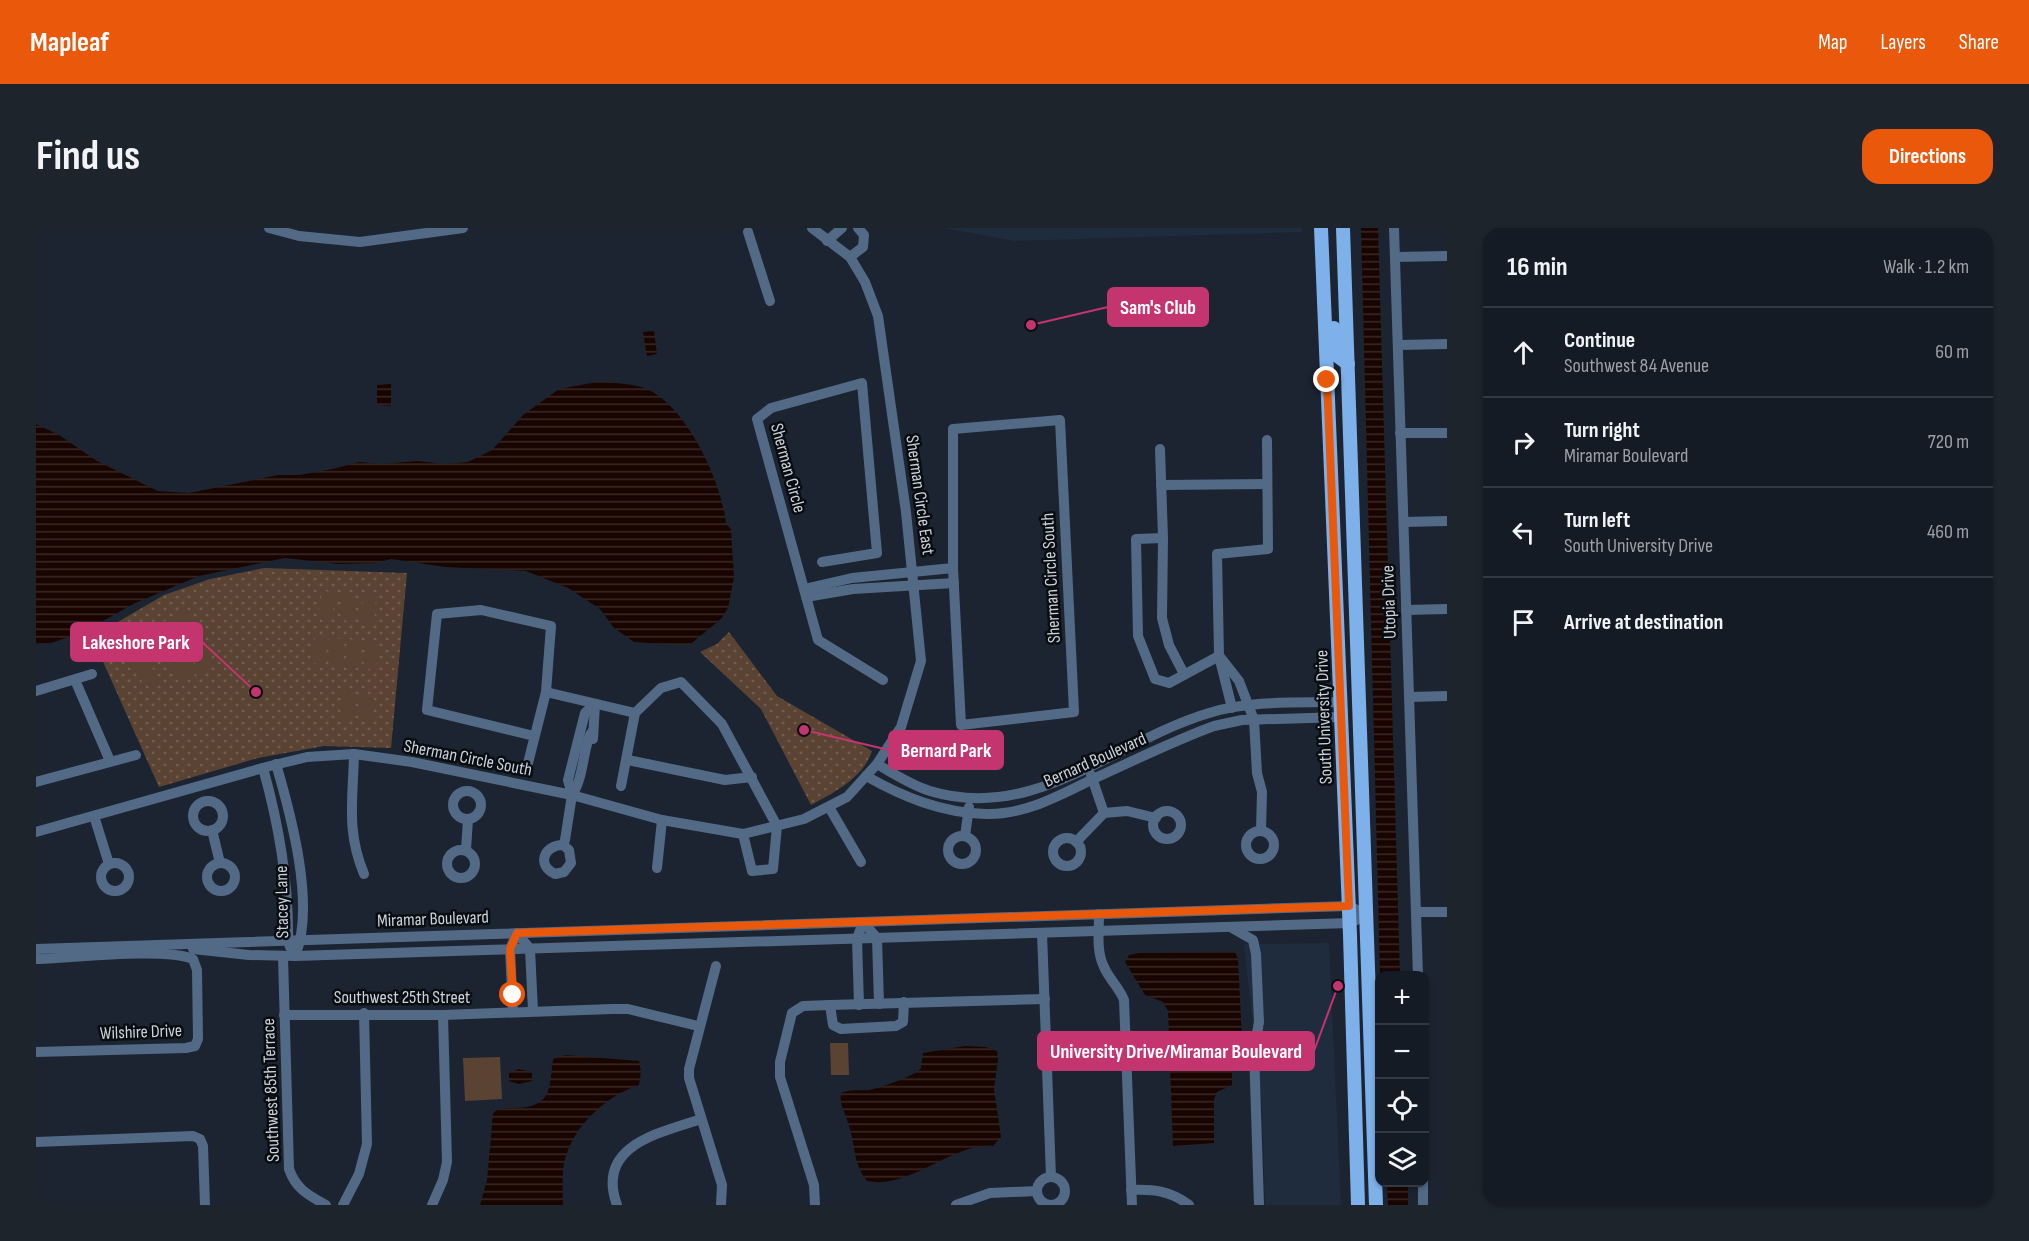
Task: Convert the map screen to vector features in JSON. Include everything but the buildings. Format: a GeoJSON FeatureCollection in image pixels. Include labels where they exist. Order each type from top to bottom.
{"type":"FeatureCollection","features":[{"type":"Feature","properties":{"kind":"main road","name":"South University Drive"},"geometry":{"type":"LineString","coordinates":[[1343,228],[1376,1205]]}},
{"type":"Feature","properties":{"kind":"main road","name":"South University Drive"},"geometry":{"type":"LineString","coordinates":[[1321,233],[1342,702],[1358,1205]]}},
{"type":"Feature","properties":{"kind":"main road"},"geometry":{"type":"LineString","coordinates":[[1321,233],[1327,249],[1336,354],[1348,364]]}},
{"type":"Feature","properties":{"kind":"street"},"geometry":{"type":"LineString","coordinates":[[269,228],[331,240],[360,242],[383,234],[463,228]]}},
{"type":"Feature","properties":{"kind":"street","name":"Sherman Circle East"},"geometry":{"type":"LineString","coordinates":[[812,228],[850,257],[865,282],[878,316],[884,345],[914,572],[921,661],[901,727],[877,764]]}},
{"type":"Feature","properties":{"kind":"street"},"geometry":{"type":"LineString","coordinates":[[827,241],[843,228]]}},
{"type":"Feature","properties":{"kind":"street"},"geometry":{"type":"LineString","coordinates":[[850,257],[863,247],[864,235],[858,228]]}},
{"type":"Feature","properties":{"kind":"street","name":"Utopia Drive"},"geometry":{"type":"LineString","coordinates":[[1394,228],[1418,971]]}},
{"type":"Feature","properties":{"kind":"street"},"geometry":{"type":"LineString","coordinates":[[748,232],[771,301]]}},
{"type":"Feature","properties":{"kind":"street"},"geometry":{"type":"LineString","coordinates":[[1395,257],[1447,256]]}},
{"type":"Feature","properties":{"kind":"street"},"geometry":{"type":"LineString","coordinates":[[1398,345],[1447,344]]}},
{"type":"Feature","properties":{"kind":"street","name":"Sherman Circle"},"geometry":{"type":"LineString","coordinates":[[822,562],[877,553],[862,383],[771,408],[757,419],[818,640],[883,680]]}},
{"type":"Feature","properties":{"kind":"street","name":"Sherman Circle South"},"geometry":{"type":"LineString","coordinates":[[1060,420],[1074,712],[961,725],[953,568],[953,429],[1060,420]]}},
{"type":"Feature","properties":{"kind":"street"},"geometry":{"type":"LineString","coordinates":[[1400,433],[1447,433]]}},
{"type":"Feature","properties":{"kind":"street"},"geometry":{"type":"LineString","coordinates":[[1233,708],[1219,656],[1217,554],[1268,549],[1267,440]]}},
{"type":"Feature","properties":{"kind":"street"},"geometry":{"type":"LineString","coordinates":[[1160,449],[1163,538],[1162,618],[1169,645],[1184,675]]}},
{"type":"Feature","properties":{"kind":"street"},"geometry":{"type":"LineString","coordinates":[[1161,485],[1266,483]]}},
{"type":"Feature","properties":{"kind":"street"},"geometry":{"type":"LineString","coordinates":[[1404,522],[1447,521]]}},
{"type":"Feature","properties":{"kind":"street"},"geometry":{"type":"LineString","coordinates":[[1163,538],[1136,539],[1138,636],[1155,679],[1169,682],[1219,656]]}},
{"type":"Feature","properties":{"kind":"street"},"geometry":{"type":"LineString","coordinates":[[806,593],[831,591],[890,574],[953,568]]}},
{"type":"Feature","properties":{"kind":"street"},"geometry":{"type":"LineString","coordinates":[[806,593],[836,581],[850,572],[880,569],[890,574]]}},
{"type":"Feature","properties":{"kind":"street"},"geometry":{"type":"LineString","coordinates":[[836,581],[954,583]]}},
{"type":"Feature","properties":{"kind":"street"},"geometry":{"type":"LineString","coordinates":[[1406,610],[1447,609]]}},
{"type":"Feature","properties":{"kind":"street"},"geometry":{"type":"LineString","coordinates":[[527,767],[546,692],[551,626],[481,610],[437,614],[427,710],[534,736]]}},
{"type":"Feature","properties":{"kind":"street"},"geometry":{"type":"LineString","coordinates":[[1219,656],[1239,681],[1254,720],[1257,774],[1262,792],[1261,831]]}},
{"type":"Feature","properties":{"kind":"street"},"geometry":{"type":"LineString","coordinates":[[36,691],[92,674]]}},
{"type":"Feature","properties":{"kind":"street"},"geometry":{"type":"LineString","coordinates":[[75,680],[110,761]]}},
{"type":"Feature","properties":{"kind":"street"},"geometry":{"type":"LineString","coordinates":[[621,786],[628,760],[635,713],[661,688],[681,682],[722,724],[777,826],[772,869],[752,871],[743,834]]}},
{"type":"Feature","properties":{"kind":"street"},"geometry":{"type":"LineString","coordinates":[[546,692],[635,713]]}},
{"type":"Feature","properties":{"kind":"street"},"geometry":{"type":"LineString","coordinates":[[1409,697],[1447,696]]}},
{"type":"Feature","properties":{"kind":"street","name":"Bernard Boulevard"},"geometry":{"type":"LineString","coordinates":[[877,764],[928,791],[971,798],[1000,798],[1033,792],[1185,722],[1233,708],[1248,705],[1342,702]]}},
{"type":"Feature","properties":{"kind":"street"},"geometry":{"type":"LineString","coordinates":[[582,748],[591,745],[596,716],[595,704]]}},
{"type":"Feature","properties":{"kind":"street"},"geometry":{"type":"LineString","coordinates":[[563,845],[572,795],[580,784],[585,713],[595,704]]}},
{"type":"Feature","properties":{"kind":"street","name":"Bernard Boulevard"},"geometry":{"type":"LineString","coordinates":[[866,776],[899,795],[925,804],[987,814],[1028,808],[1206,729],[1232,722],[1254,720],[1342,717]]}},
{"type":"Feature","properties":{"kind":"street"},"geometry":{"type":"LineString","coordinates":[[354,754],[351,829],[364,874]]}},
{"type":"Feature","properties":{"kind":"street","name":"Sherman Circle South"},"geometry":{"type":"LineString","coordinates":[[36,832],[276,764],[306,757],[354,754],[412,762],[572,795],[662,820],[743,834],[804,819],[829,807],[847,797],[877,764]]}},
{"type":"Feature","properties":{"kind":"street"},"geometry":{"type":"LineString","coordinates":[[36,782],[136,755]]}},
{"type":"Feature","properties":{"kind":"street"},"geometry":{"type":"LineString","coordinates":[[628,760],[725,780],[752,777]]}},
{"type":"Feature","properties":{"kind":"street","name":"Stacey Lane"},"geometry":{"type":"LineString","coordinates":[[276,764],[294,830],[298,861],[302,940],[289,956]]}},
{"type":"Feature","properties":{"kind":"street"},"geometry":{"type":"LineString","coordinates":[[1088,766],[1104,813]]}},
{"type":"Feature","properties":{"kind":"street","name":"Stacey Lane"},"geometry":{"type":"LineString","coordinates":[[263,768],[283,853],[289,956]]}},
{"type":"Feature","properties":{"kind":"street"},"geometry":{"type":"LineString","coordinates":[[471,792],[473,776]]}},
{"type":"Feature","properties":{"kind":"street"},"geometry":{"type":"LineString","coordinates":[[200,785],[205,802]]}},
{"type":"Feature","properties":{"kind":"street"},"geometry":{"type":"LineString","coordinates":[[471,792],[478,797],[481,806],[478,814],[468,819],[457,815],[453,803],[458,795],[471,792]]}},
{"type":"Feature","properties":{"kind":"street"},"geometry":{"type":"LineString","coordinates":[[965,836],[971,798]]}},
{"type":"Feature","properties":{"kind":"street"},"geometry":{"type":"LineString","coordinates":[[205,802],[215,803],[223,815],[220,825],[212,830],[199,827],[194,820],[195,811],[205,802]]}},
{"type":"Feature","properties":{"kind":"street"},"geometry":{"type":"LineString","coordinates":[[829,807],[861,862]]}},
{"type":"Feature","properties":{"kind":"street"},"geometry":{"type":"LineString","coordinates":[[1076,842],[1104,813],[1127,811],[1156,818]]}},
{"type":"Feature","properties":{"kind":"street"},"geometry":{"type":"LineString","coordinates":[[94,816],[109,864]]}},
{"type":"Feature","properties":{"kind":"street"},"geometry":{"type":"LineString","coordinates":[[466,850],[468,819]]}},
{"type":"Feature","properties":{"kind":"street"},"geometry":{"type":"LineString","coordinates":[[657,868],[662,820]]}},
{"type":"Feature","properties":{"kind":"street"},"geometry":{"type":"LineString","coordinates":[[212,830],[220,863]]}},
{"type":"Feature","properties":{"kind":"street","name":"Miramar Boulevard"},"geometry":{"type":"LineString","coordinates":[[36,949],[1349,906],[1367,915]]}},
{"type":"Feature","properties":{"kind":"street"},"geometry":{"type":"LineString","coordinates":[[1416,912],[1447,912]]}},
{"type":"Feature","properties":{"kind":"street"},"geometry":{"type":"LineString","coordinates":[[1100,914],[1099,956],[1105,970],[1117,984],[1124,1000],[1132,1205]]}},
{"type":"Feature","properties":{"kind":"street","name":"Miramar Boulevard"},"geometry":{"type":"LineString","coordinates":[[163,945],[289,956],[1350,923],[1367,915]]}},
{"type":"Feature","properties":{"kind":"street"},"geometry":{"type":"LineString","coordinates":[[859,1005],[857,939],[863,922],[877,938],[879,1004]]}},
{"type":"Feature","properties":{"kind":"street"},"geometry":{"type":"LineString","coordinates":[[1228,927],[1243,932],[1252,940],[1256,954],[1259,1022],[1254,1050],[1258,1205]]}},
{"type":"Feature","properties":{"kind":"street"},"geometry":{"type":"LineString","coordinates":[[513,1012],[510,949],[517,933],[530,949],[533,1011]]}},
{"type":"Feature","properties":{"kind":"street"},"geometry":{"type":"LineString","coordinates":[[1042,933],[1051,1177]]}},
{"type":"Feature","properties":{"kind":"street","name":"Wilshire Drive"},"geometry":{"type":"LineString","coordinates":[[36,959],[158,954],[182,955],[193,959],[197,970],[198,1039],[195,1046],[186,1048],[36,1052]]}},
{"type":"Feature","properties":{"kind":"street","name":"Southwest 85th Terrace"},"geometry":{"type":"LineString","coordinates":[[289,956],[284,1015],[289,1169],[294,1183],[303,1193],[326,1205]]}},
{"type":"Feature","properties":{"kind":"street"},"geometry":{"type":"LineString","coordinates":[[716,966],[698,1026],[689,1078],[722,1185],[720,1205]]}},
{"type":"Feature","properties":{"kind":"street"},"geometry":{"type":"LineString","coordinates":[[815,1205],[814,1185],[780,1077],[780,1062],[792,1013],[803,1006],[1045,999]]}},
{"type":"Feature","properties":{"kind":"street"},"geometry":{"type":"LineString","coordinates":[[830,1005],[833,1025],[841,1029],[896,1026],[903,1022],[904,1002]]}},
{"type":"Feature","properties":{"kind":"street","name":"Southwest 25th Street"},"geometry":{"type":"LineString","coordinates":[[284,1015],[364,1013],[443,1015],[628,1010],[698,1026]]}},
{"type":"Feature","properties":{"kind":"street"},"geometry":{"type":"LineString","coordinates":[[343,1205],[359,1174],[367,1144],[364,1013]]}},
{"type":"Feature","properties":{"kind":"street"},"geometry":{"type":"LineString","coordinates":[[432,1205],[443,1180],[447,1162],[443,1015]]}},
{"type":"Feature","properties":{"kind":"street"},"geometry":{"type":"LineString","coordinates":[[617,1205],[613,1188],[618,1162],[629,1147],[643,1138],[701,1119]]}},
{"type":"Feature","properties":{"kind":"street"},"geometry":{"type":"LineString","coordinates":[[36,1142],[193,1137],[200,1139],[203,1146],[205,1205]]}},
{"type":"Feature","properties":{"kind":"street"},"geometry":{"type":"LineString","coordinates":[[1051,1177],[1060,1180],[1065,1188],[1064,1197],[1052,1205],[1040,1200],[1037,1191],[1039,1183],[1051,1177]]}},
{"type":"Feature","properties":{"kind":"street"},"geometry":{"type":"LineString","coordinates":[[1423,1187],[1423,1205]]}},
{"type":"Feature","properties":{"kind":"street"},"geometry":{"type":"LineString","coordinates":[[1131,1190],[1156,1189],[1180,1198],[1189,1205]]}},
{"type":"Feature","properties":{"kind":"street"},"geometry":{"type":"LineString","coordinates":[[956,1205],[990,1193],[1037,1191]]}},
{"type":"Feature","properties":{"kind":"shaded area"},"geometry":{"type":"Polygon","coordinates":[[[943,228],[1302,228],[1302,232],[1015,241],[943,228]]]}},
{"type":"Feature","properties":{"kind":"shaded area"},"geometry":{"type":"Polygon","coordinates":[[[1361,228],[1378,228],[1400,971],[1380,971],[1361,228]]]}},
{"type":"Feature","properties":{"kind":"shaded area"},"geometry":{"type":"Polygon","coordinates":[[[654,331],[657,354],[647,356],[643,332],[654,331]]]}},
{"type":"Feature","properties":{"kind":"shaded area"},"geometry":{"type":"Polygon","coordinates":[[[597,382],[642,387],[662,398],[689,429],[700,447],[718,488],[726,524],[731,529],[734,577],[728,608],[722,618],[692,643],[682,645],[634,642],[614,628],[600,609],[568,588],[526,571],[445,567],[391,559],[377,563],[338,564],[285,558],[199,576],[133,604],[84,632],[51,643],[36,644],[36,424],[59,435],[97,461],[158,491],[189,493],[278,475],[299,475],[333,469],[359,462],[382,464],[417,461],[445,464],[468,462],[492,450],[523,415],[559,389],[597,382]]]}},
{"type":"Feature","properties":{"kind":"shaded area"},"geometry":{"type":"Polygon","coordinates":[[[391,384],[391,406],[377,405],[377,385],[391,384]]]}},
{"type":"Feature","properties":{"kind":"shaded area"},"geometry":{"type":"Polygon","coordinates":[[[264,568],[407,573],[391,748],[324,746],[258,758],[159,787],[92,637],[164,595],[210,579],[264,568]]]}},
{"type":"Feature","properties":{"kind":"shaded area"},"geometry":{"type":"Polygon","coordinates":[[[322,591],[335,592],[332,619],[319,618],[322,591]]]}},
{"type":"Feature","properties":{"kind":"shaded area"},"geometry":{"type":"Polygon","coordinates":[[[343,593],[355,594],[353,621],[340,620],[343,593]]]}},
{"type":"Feature","properties":{"kind":"shaded area"},"geometry":{"type":"Polygon","coordinates":[[[363,595],[376,596],[374,623],[361,622],[363,595]]]}},
{"type":"Feature","properties":{"kind":"shaded area"},"geometry":{"type":"Polygon","coordinates":[[[189,610],[197,626],[164,640],[157,625],[189,610]]]}},
{"type":"Feature","properties":{"kind":"shaded area"},"geometry":{"type":"Polygon","coordinates":[[[729,632],[777,696],[872,751],[868,761],[855,777],[811,805],[761,709],[700,652],[717,644],[729,632]]]}},
{"type":"Feature","properties":{"kind":"shaded area"},"geometry":{"type":"Polygon","coordinates":[[[202,635],[215,665],[199,673],[185,642],[202,635]]]}},
{"type":"Feature","properties":{"kind":"shaded area"},"geometry":{"type":"Polygon","coordinates":[[[315,636],[328,637],[325,665],[312,663],[315,636]]]}},
{"type":"Feature","properties":{"kind":"shaded area"},"geometry":{"type":"Polygon","coordinates":[[[332,638],[345,639],[342,666],[329,665],[332,638]]]}},
{"type":"Feature","properties":{"kind":"shaded area"},"geometry":{"type":"Polygon","coordinates":[[[349,639],[362,641],[359,668],[346,667],[349,639]]]}},
{"type":"Feature","properties":{"kind":"shaded area"},"geometry":{"type":"Polygon","coordinates":[[[366,641],[379,642],[376,670],[363,668],[366,641]]]}},
{"type":"Feature","properties":{"kind":"shaded area"},"geometry":{"type":"Polygon","coordinates":[[[181,645],[195,675],[179,682],[165,652],[181,645]]]}},
{"type":"Feature","properties":{"kind":"shaded area"},"geometry":{"type":"Polygon","coordinates":[[[143,648],[158,680],[144,686],[129,654],[143,648]]]}},
{"type":"Feature","properties":{"kind":"shaded area"},"geometry":{"type":"Polygon","coordinates":[[[343,692],[356,693],[353,721],[340,719],[343,692]]]}},
{"type":"Feature","properties":{"kind":"shaded area"},"geometry":{"type":"Polygon","coordinates":[[[361,694],[374,695],[371,722],[358,721],[361,694]]]}},
{"type":"Feature","properties":{"kind":"shaded area"},"geometry":{"type":"Polygon","coordinates":[[[1329,943],[1341,1205],[1265,1205],[1262,1107],[1244,944],[1329,943]]]}},
{"type":"Feature","properties":{"kind":"shaded area"},"geometry":{"type":"Polygon","coordinates":[[[1235,952],[1238,959],[1242,1040],[1232,1053],[1232,1085],[1217,1092],[1214,1099],[1214,1143],[1173,1146],[1168,1011],[1163,1002],[1145,995],[1125,962],[1129,955],[1139,953],[1235,952]]]}},
{"type":"Feature","properties":{"kind":"shaded area"},"geometry":{"type":"Polygon","coordinates":[[[830,1043],[848,1043],[849,1075],[831,1075],[830,1043]]]}},
{"type":"Feature","properties":{"kind":"shaded area"},"geometry":{"type":"Polygon","coordinates":[[[965,1046],[986,1047],[997,1051],[994,1089],[1001,1137],[993,1146],[962,1151],[899,1179],[883,1182],[867,1181],[857,1160],[842,1105],[841,1093],[869,1090],[897,1081],[912,1075],[921,1068],[923,1053],[965,1046]]]}},
{"type":"Feature","properties":{"kind":"shaded area"},"geometry":{"type":"Polygon","coordinates":[[[566,1055],[639,1061],[641,1072],[639,1085],[612,1098],[600,1107],[579,1130],[566,1157],[563,1176],[563,1205],[480,1205],[487,1180],[493,1113],[504,1108],[528,1107],[537,1104],[547,1094],[553,1059],[566,1055]]]}},
{"type":"Feature","properties":{"kind":"shaded area"},"geometry":{"type":"Polygon","coordinates":[[[500,1057],[502,1099],[465,1101],[463,1058],[500,1057]]]}},
{"type":"Feature","properties":{"kind":"shaded area"},"geometry":{"type":"Polygon","coordinates":[[[519,1069],[532,1072],[532,1081],[519,1084],[509,1081],[509,1073],[519,1069]]]}},
{"type":"Feature","properties":{"kind":"shaded area"},"geometry":{"type":"Polygon","coordinates":[[[1387,1187],[1408,1187],[1408,1205],[1388,1205],[1387,1187]]]}},
{"type":"Feature","properties":{"kind":"place","name":"Sam's Club"},"geometry":{"type":"Point","coordinates":[1031,325]}},
{"type":"Feature","properties":{"kind":"place","name":"Lakeshore Park"},"geometry":{"type":"Point","coordinates":[256,692]}},
{"type":"Feature","properties":{"kind":"place","name":"Bernard Park"},"geometry":{"type":"Point","coordinates":[804,730]}},
{"type":"Feature","properties":{"kind":"place","name":"University Drive/Miramar Boulevard"},"geometry":{"type":"Point","coordinates":[1338,986]}},
{"type":"Feature","properties":{"kind":"route"},"geometry":{"type":"LineString","coordinates":[[513,995],[510,949],[517,933],[1349,906],[1327,380]]}}]}
